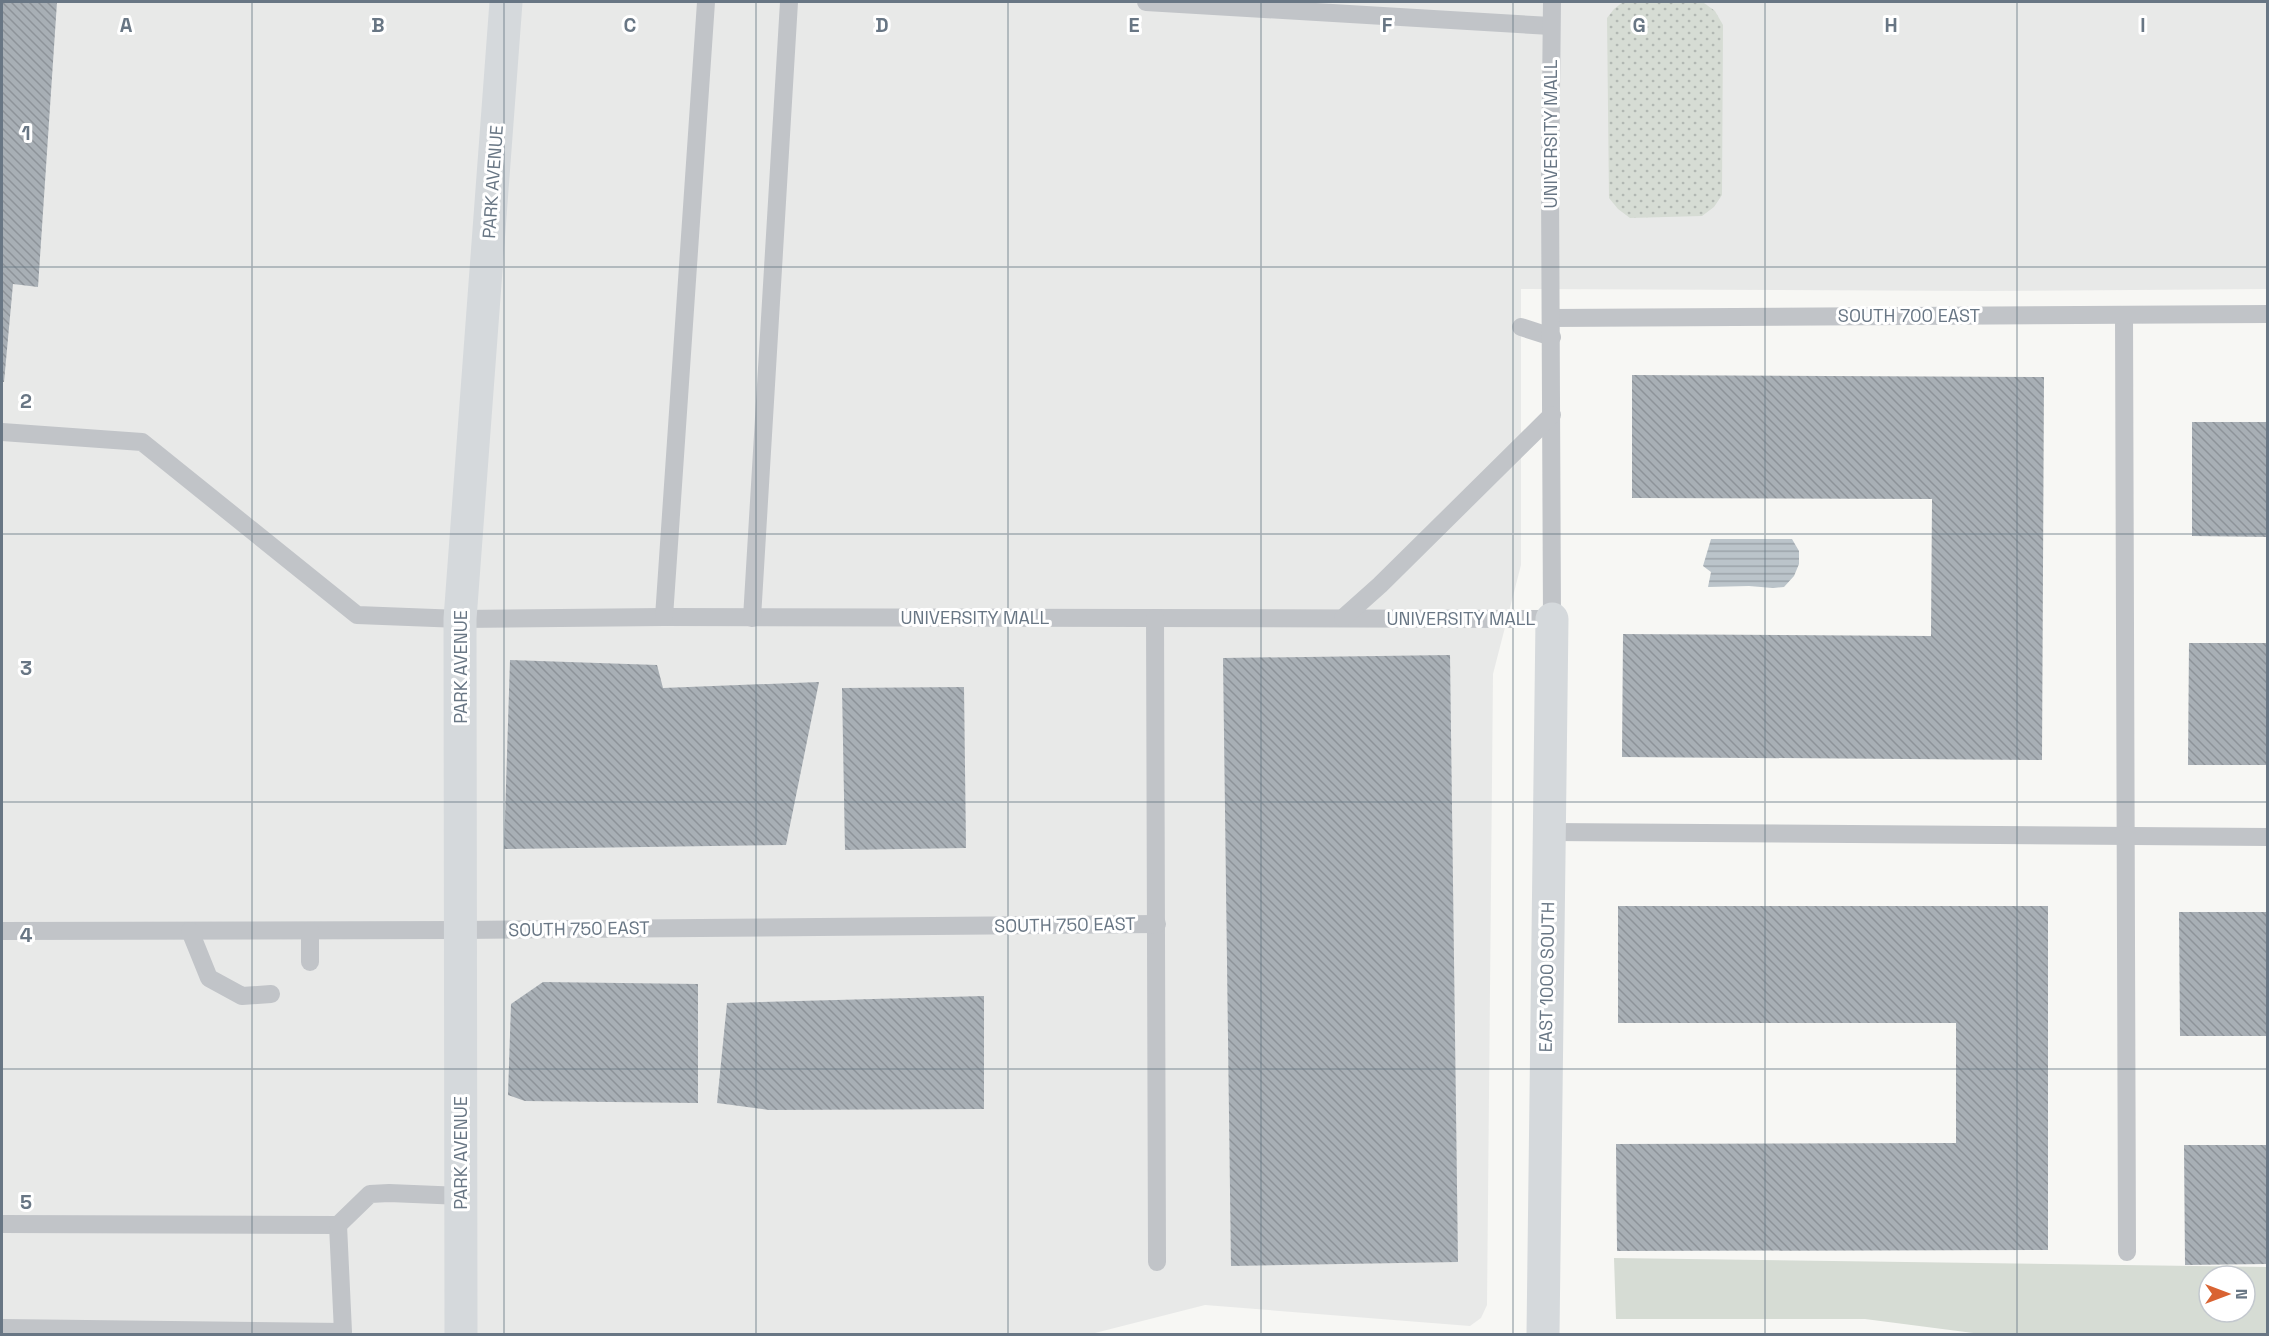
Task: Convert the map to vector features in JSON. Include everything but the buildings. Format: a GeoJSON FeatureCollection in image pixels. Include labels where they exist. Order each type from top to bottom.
{"type":"FeatureCollection","features":[{"type":"Feature","properties":{"kind":"street","name":"PARK AVENUE"},"geometry":{"type":"LineString","coordinates":[[461,1335],[460,619],[506,2]]}},
{"type":"Feature","properties":{"kind":"street","name":"EAST 1000 SOUTH"},"geometry":{"type":"LineString","coordinates":[[1543,1335],[1552,619]]}},
{"type":"Feature","properties":{"kind":"lane"},"geometry":{"type":"LineString","coordinates":[[664,617],[706,2]]}},
{"type":"Feature","properties":{"kind":"lane"},"geometry":{"type":"LineString","coordinates":[[752,618],[789,2]]}},
{"type":"Feature","properties":{"kind":"lane"},"geometry":{"type":"LineString","coordinates":[[1146,2],[1551,26]]}},
{"type":"Feature","properties":{"kind":"lane","name":"UNIVERSITY MALL"},"geometry":{"type":"LineString","coordinates":[[2,432],[142,442],[357,615],[460,619],[664,617],[1552,619],[1552,2]]}},
{"type":"Feature","properties":{"kind":"lane","name":"SOUTH 700 EAST"},"geometry":{"type":"LineString","coordinates":[[1551,318],[2268,314]]}},
{"type":"Feature","properties":{"kind":"lane"},"geometry":{"type":"LineString","coordinates":[[2124,315],[2127,1252]]}},
{"type":"Feature","properties":{"kind":"lane"},"geometry":{"type":"LineString","coordinates":[[1521,327],[1552,337]]}},
{"type":"Feature","properties":{"kind":"lane"},"geometry":{"type":"LineString","coordinates":[[1343,618],[1380,585],[1552,415]]}},
{"type":"Feature","properties":{"kind":"lane"},"geometry":{"type":"LineString","coordinates":[[1155,618],[1156,1262]]}},
{"type":"Feature","properties":{"kind":"lane"},"geometry":{"type":"LineString","coordinates":[[1549,832],[2268,837]]}},
{"type":"Feature","properties":{"kind":"lane","name":"SOUTH 750 EAST"},"geometry":{"type":"LineString","coordinates":[[2,931],[310,931],[1156,924]]}},
{"type":"Feature","properties":{"kind":"lane"},"geometry":{"type":"LineString","coordinates":[[190,931],[209,978],[242,996],[271,994]]}},
{"type":"Feature","properties":{"kind":"lane"},"geometry":{"type":"LineString","coordinates":[[310,931],[310,962]]}},
{"type":"Feature","properties":{"kind":"lane"},"geometry":{"type":"LineString","coordinates":[[2,1224],[338,1225],[370,1194],[462,1196]]}},
{"type":"Feature","properties":{"kind":"lane"},"geometry":{"type":"LineString","coordinates":[[2,1328],[343,1332],[338,1225]]}},
{"type":"Feature","properties":{"kind":"shaded area"},"geometry":{"type":"Polygon","coordinates":[[[2,2],[2267,2],[2267,289],[1987,291],[1521,289],[1521,565],[1493,674],[1487,1305],[1481,1318],[1470,1326],[1205,1305],[1091,1334],[2,1334],[2,2]]]}},
{"type":"Feature","properties":{"kind":"shaded area"},"geometry":{"type":"Polygon","coordinates":[[[1623,2],[1704,3],[1715,11],[1723,25],[1722,195],[1714,207],[1702,216],[1630,218],[1609,198],[1607,18],[1623,2]]]}},
{"type":"Feature","properties":{"kind":"shaded area"},"geometry":{"type":"Polygon","coordinates":[[[1711,539],[1792,539],[1799,551],[1799,564],[1794,576],[1784,587],[1708,587],[1711,572],[1703,566],[1711,539]]]}},
{"type":"Feature","properties":{"kind":"shaded area"},"geometry":{"type":"Polygon","coordinates":[[[1614,1258],[2197,1266],[2197,1324],[2257,1324],[2257,1267],[2267,1267],[2267,1334],[1981,1334],[1865,1319],[1616,1319],[1614,1258]]]}}]}
